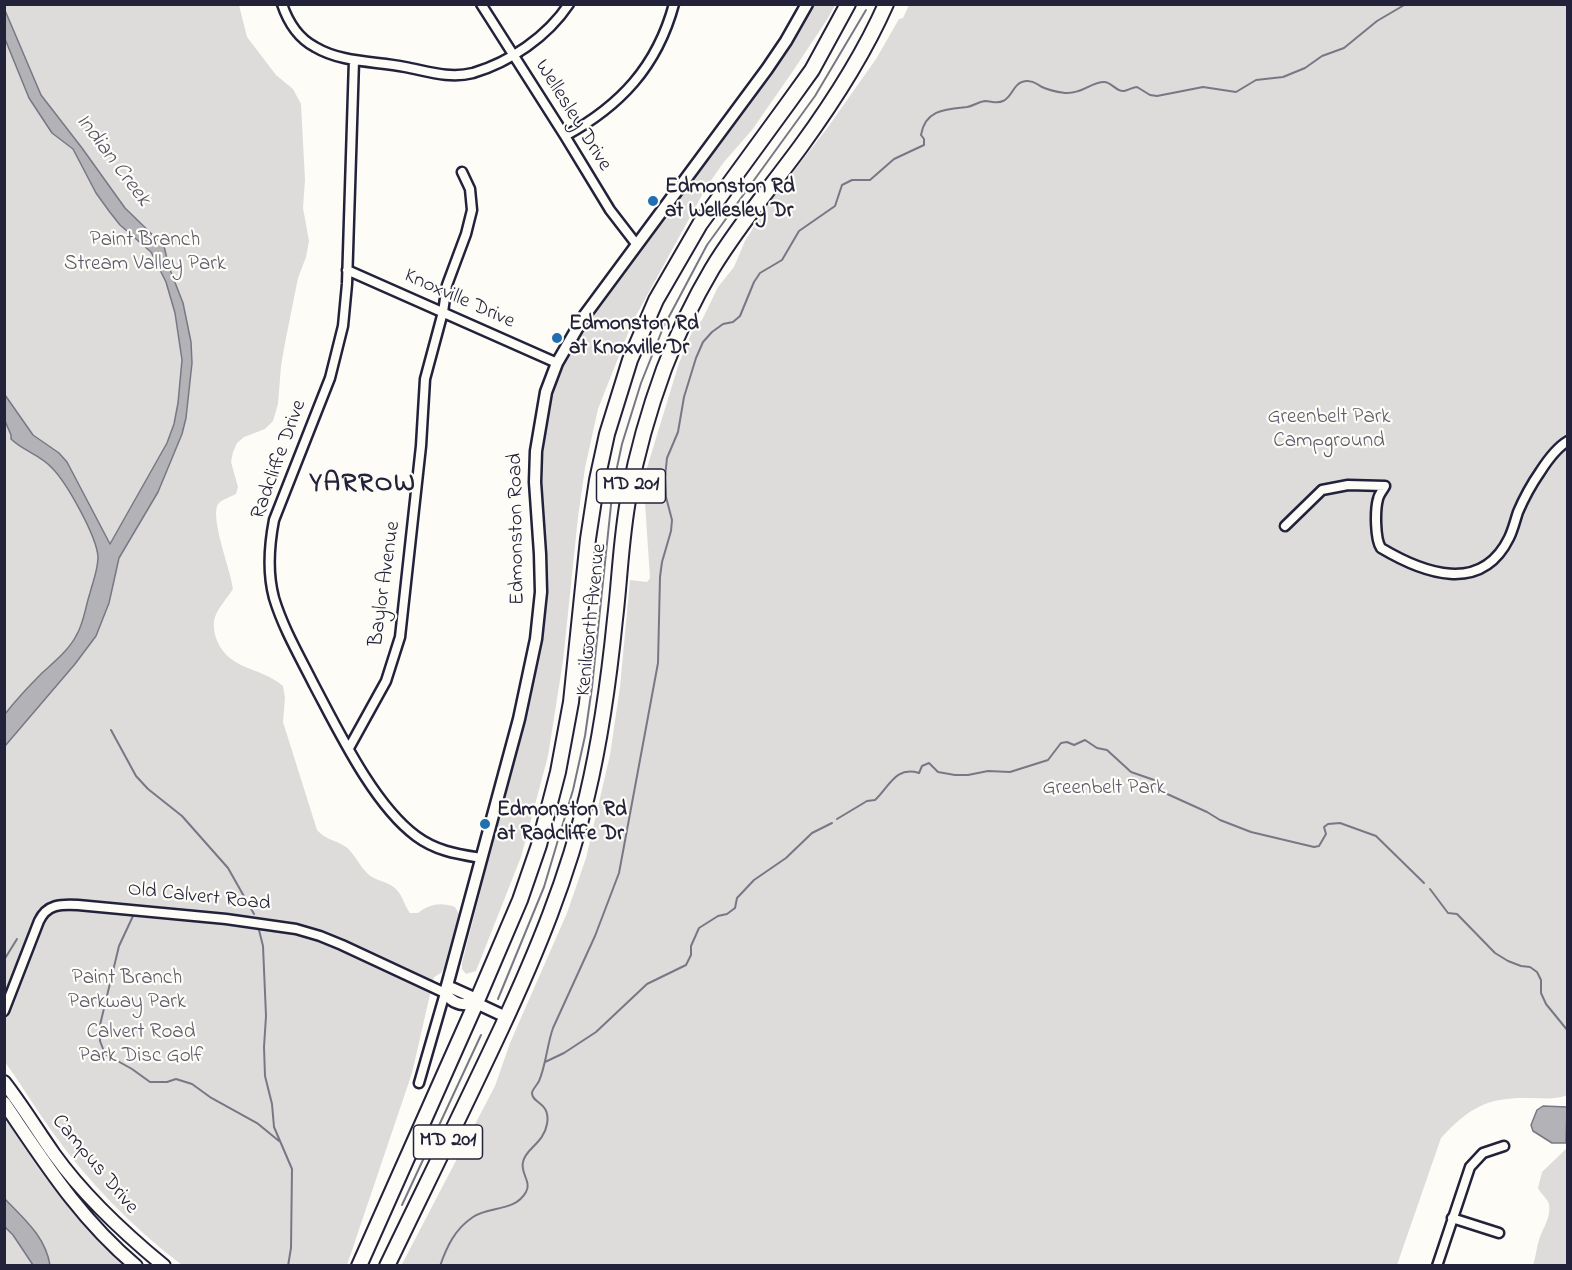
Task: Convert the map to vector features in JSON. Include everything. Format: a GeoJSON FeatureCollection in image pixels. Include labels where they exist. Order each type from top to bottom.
{"type":"FeatureCollection","features":[{"type":"Feature","properties":{"kind":"main road","name":"Kenilworth Avenue"},"geometry":{"type":"LineString","coordinates":[[359,1266],[520,900],[550,806],[571,702],[597,480],[607,434],[630,360],[656,300],[700,224],[795,94],[825,48],[848,4]]}},
{"type":"Feature","properties":{"kind":"main road","name":"Kenilworth Avenue"},"geometry":{"type":"LineString","coordinates":[[387,1266],[506,1017],[550,917],[577,836],[607,697],[628,497],[640,441],[666,363],[678,333],[711,270],[832,102],[866,46],[886,4]]}},
{"type":"Feature","properties":{"kind":"main road","name":"Campus Drive"},"geometry":{"type":"LineString","coordinates":[[4,1082],[72,1176],[113,1221],[164,1266]]}},
{"type":"Feature","properties":{"kind":"main road","name":"Campus Drive"},"geometry":{"type":"LineString","coordinates":[[4,1102],[67,1196],[136,1266]]}},
{"type":"Feature","properties":{"kind":"street"},"geometry":{"type":"LineString","coordinates":[[282,4],[288,20],[306,41],[324,52],[354,60],[453,76],[473,73],[513,56],[544,33],[569,4]]}},
{"type":"Feature","properties":{"kind":"street","name":"Wellesley Drive"},"geometry":{"type":"LineString","coordinates":[[481,4],[609,210],[637,245]]}},
{"type":"Feature","properties":{"kind":"street"},"geometry":{"type":"LineString","coordinates":[[565,136],[604,112],[630,87],[658,47],[674,4]]}},
{"type":"Feature","properties":{"kind":"street","name":"Edmonston Road"},"geometry":{"type":"LineString","coordinates":[[419,1083],[519,719],[536,639],[541,582],[535,482],[536,451],[546,393],[557,363],[585,315],[767,69],[807,4]]}},
{"type":"Feature","properties":{"kind":"street","name":"Radcliffe Drive"},"geometry":{"type":"LineString","coordinates":[[354,60],[346,303],[340,344],[330,378],[274,520],[269,558],[274,597],[285,627],[324,704],[377,795],[406,828],[429,845],[481,858]]}},
{"type":"Feature","properties":{"kind":"street","name":"Baylor Avenue"},"geometry":{"type":"LineString","coordinates":[[349,748],[386,681],[400,637],[421,446],[425,379],[450,277],[472,210],[470,189],[462,172]]}},
{"type":"Feature","properties":{"kind":"street","name":"Knoxville Drive"},"geometry":{"type":"LineString","coordinates":[[347,270],[557,363]]}},
{"type":"Feature","properties":{"kind":"street"},"geometry":{"type":"LineString","coordinates":[[1285,526],[1318,493],[1328,488],[1348,485],[1385,486],[1377,505],[1377,537],[1381,548],[1434,572],[1453,575],[1471,572],[1488,564],[1500,553],[1535,479],[1553,454],[1568,441]]}},
{"type":"Feature","properties":{"kind":"street","name":"Old Calvert Road"},"geometry":{"type":"LineString","coordinates":[[4,1011],[41,916],[50,908],[65,904],[296,929],[342,945],[445,993],[450,1000],[464,1006],[476,1003],[506,1017]]}},
{"type":"Feature","properties":{"kind":"street"},"geometry":{"type":"LineString","coordinates":[[1437,1266],[1470,1167],[1483,1153],[1504,1146]]}},
{"type":"Feature","properties":{"kind":"street"},"geometry":{"type":"LineString","coordinates":[[1452,1218],[1499,1233]]}},
{"type":"Feature","properties":{"kind":"green space","name":"Paint Branch Stream Valley Park"},"geometry":{"type":"Polygon","coordinates":[[[5,5],[239,5],[247,37],[276,75],[293,89],[301,104],[305,180],[303,208],[309,241],[298,278],[281,366],[278,404],[273,421],[265,429],[244,437],[237,443],[231,462],[238,487],[236,494],[219,503],[216,509],[218,531],[233,589],[215,617],[215,635],[220,647],[235,661],[283,686],[285,698],[283,722],[317,830],[352,852],[370,876],[396,889],[410,913],[418,913],[440,904],[455,907],[459,914],[444,968],[434,977],[412,1073],[347,1265],[182,1265],[128,1219],[80,1168],[5,1062],[5,5]]]}},
{"type":"Feature","properties":{"kind":"green space"},"geometry":{"type":"Polygon","coordinates":[[[813,5],[835,5],[752,130],[707,186],[632,323],[598,409],[585,468],[563,661],[548,756],[521,857],[476,971],[466,974],[462,969],[462,963],[540,650],[545,610],[546,559],[541,471],[551,395],[558,370],[604,297],[749,105],[791,45],[813,5]]]}},
{"type":"Feature","properties":{"kind":"green space","name":"Greenbelt Park"},"geometry":{"type":"Polygon","coordinates":[[[909,5],[1567,5],[1567,1095],[1554,1098],[1502,1099],[1491,1102],[1471,1111],[1451,1127],[1441,1138],[1397,1265],[401,1266],[495,1086],[510,1043],[567,913],[586,858],[610,755],[620,687],[630,580],[647,582],[650,578],[644,488],[646,471],[679,363],[692,332],[702,320],[718,287],[734,267],[745,241],[772,199],[828,127],[876,59],[909,5]]]}},
{"type":"Feature","properties":{"kind":"green space"},"geometry":{"type":"Polygon","coordinates":[[[4,1113],[30,1154],[63,1198],[128,1265],[5,1265],[4,1113]]]}},
{"type":"Feature","properties":{"kind":"green space"},"geometry":{"type":"Polygon","coordinates":[[[1567,1148],[1567,1265],[1533,1265],[1549,1213],[1549,1204],[1538,1188],[1542,1172],[1567,1148]]]}},
{"type":"Feature","properties":{"kind":"shaded area"},"geometry":{"type":"Polygon","coordinates":[[[4,8],[41,95],[125,208],[164,246],[169,267],[183,303],[191,342],[192,363],[182,434],[158,492],[119,558],[109,603],[96,636],[5,746],[5,714],[32,683],[65,651],[79,631],[98,557],[87,524],[58,475],[43,460],[11,439],[5,421],[5,395],[33,435],[59,453],[67,462],[110,544],[167,443],[178,403],[182,360],[175,313],[166,282],[151,252],[120,225],[96,193],[73,149],[52,133],[29,98],[5,39],[4,8]]]}},
{"type":"Feature","properties":{"kind":"shaded area"},"geometry":{"type":"Polygon","coordinates":[[[1543,1106],[1567,1107],[1566,1143],[1552,1143],[1533,1131],[1531,1125],[1537,1110],[1543,1106]]]}},
{"type":"Feature","properties":{"kind":"shaded area"},"geometry":{"type":"Polygon","coordinates":[[[5,1199],[39,1237],[50,1265],[33,1265],[5,1227],[5,1199]]]}},
{"type":"Feature","properties":{"kind":"waterway"},"geometry":{"type":"LineString","coordinates":[[440,1266],[452,1238],[461,1227],[479,1214],[515,1203],[526,1192],[528,1185],[523,1170],[524,1157],[542,1136],[548,1117],[544,1107],[533,1097],[532,1092],[541,1075],[553,1028],[595,936],[619,873],[658,663],[660,577],[672,520],[666,497],[667,458],[678,432],[684,397],[703,342],[723,324],[733,322],[740,316],[760,273],[782,260],[799,231],[835,206],[842,185],[852,180],[870,180],[894,159],[924,145],[921,135],[923,126],[932,115],[938,112],[985,101],[1001,102],[1018,84],[1026,81],[1065,93],[1076,92],[1104,82],[1121,91],[1137,87],[1150,95],[1157,96],[1203,87],[1236,92],[1256,80],[1283,77],[1305,68],[1322,56],[1344,48],[1377,21],[1406,4]]}},
{"type":"Feature","properties":{"kind":"waterway"},"geometry":{"type":"LineString","coordinates":[[498,999],[544,887],[573,790],[585,736],[592,687],[613,486],[622,444],[641,383],[663,328],[707,245],[815,96],[866,10]]}},
{"type":"Feature","properties":{"kind":"waterway"},"geometry":{"type":"LineString","coordinates":[[111,730],[136,776],[148,789],[182,816],[228,868],[254,914]]}},
{"type":"Feature","properties":{"kind":"waterway"},"geometry":{"type":"LineString","coordinates":[[837,819],[867,801],[875,800],[898,775],[904,772],[919,773],[922,766],[929,763],[938,772],[955,775],[988,771],[1010,772],[1048,760],[1061,743],[1067,742],[1074,745],[1085,740],[1097,748],[1107,750],[1131,772],[1157,781],[1165,793],[1220,820],[1251,832],[1314,847],[1319,846],[1326,834],[1324,827],[1328,824],[1340,823],[1376,836],[1424,883]]}},
{"type":"Feature","properties":{"kind":"waterway"},"geometry":{"type":"LineString","coordinates":[[545,1062],[564,1053],[596,1032],[647,984],[686,965],[699,928],[735,908],[737,898],[754,880],[786,858],[812,833],[832,823]]}},
{"type":"Feature","properties":{"kind":"waterway"},"geometry":{"type":"LineString","coordinates":[[1430,889],[1448,913],[1457,914],[1495,953],[1508,961],[1530,967],[1537,972],[1541,980],[1541,993],[1546,1004],[1568,1031]]}},
{"type":"Feature","properties":{"kind":"waterway"},"geometry":{"type":"LineString","coordinates":[[133,916],[119,946],[100,1025],[100,1041],[105,1054],[150,1082],[167,1082],[176,1079],[192,1084],[210,1097],[257,1123],[279,1141]]}},
{"type":"Feature","properties":{"kind":"waterway"},"geometry":{"type":"LineString","coordinates":[[259,930],[263,946],[266,1016],[265,1076],[272,1104],[274,1127],[292,1169],[291,1248],[288,1266]]}},
{"type":"Feature","properties":{"kind":"waterway"},"geometry":{"type":"LineString","coordinates":[[4,960],[17,939]]}},
{"type":"Feature","properties":{"kind":"waterway"},"geometry":{"type":"LineString","coordinates":[[402,1205],[481,1035]]}},
{"type":"Feature","properties":{"kind":"place","name":"Edmonston Rd at Wellesley Dr"},"geometry":{"type":"Point","coordinates":[653,201]}},
{"type":"Feature","properties":{"kind":"place","name":"Edmonston Rd at Knoxville Dr"},"geometry":{"type":"Point","coordinates":[557,338]}},
{"type":"Feature","properties":{"kind":"place","name":"Edmonston Rd at Radcliffe Dr"},"geometry":{"type":"Point","coordinates":[485,824]}},
{"type":"Feature","properties":{"kind":"district","name":"YARROW"},"geometry":{"type":"Point","coordinates":[363,486]}},
{"type":"Feature","properties":{"kind":"water label","name":"Indian Creek"},"geometry":{"type":"Point","coordinates":[112,161]}},
{"type":"Feature","properties":{"kind":"park label","name":"Greenbelt Park Campground"},"geometry":{"type":"Point","coordinates":[1329,431]}},
{"type":"Feature","properties":{"kind":"park label","name":"Paint Branch Parkway Park"},"geometry":{"type":"Point","coordinates":[127,992]}},
{"type":"Feature","properties":{"kind":"park label","name":"Calvert Road Park Disc Golf"},"geometry":{"type":"Point","coordinates":[141,1046]}}]}
